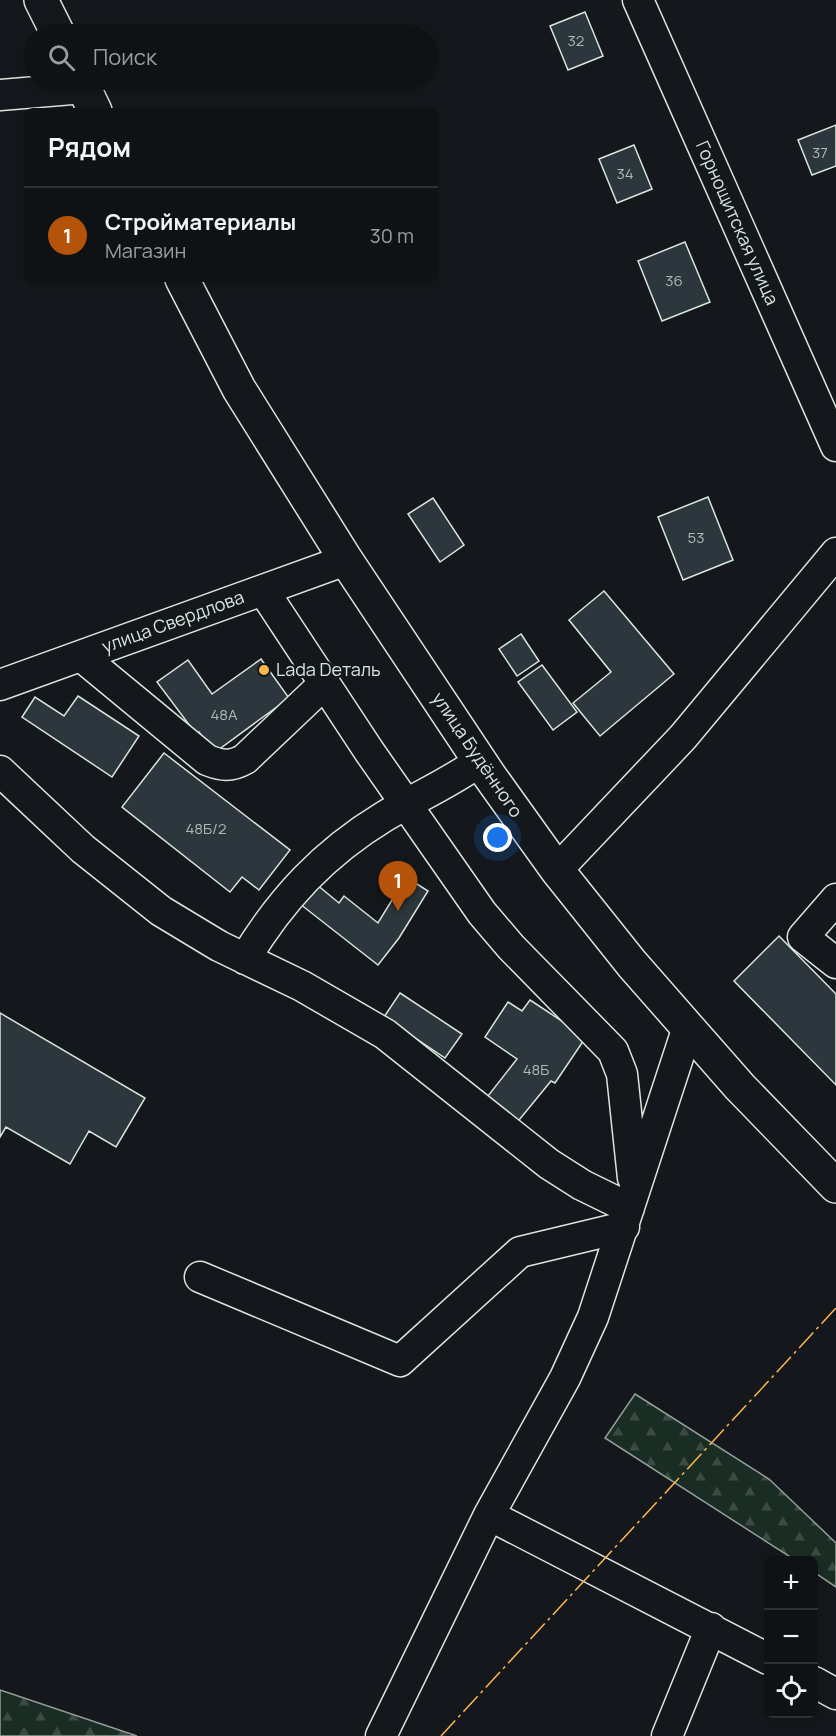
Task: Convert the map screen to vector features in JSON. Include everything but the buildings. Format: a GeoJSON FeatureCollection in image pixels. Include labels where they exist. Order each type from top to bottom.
{"type":"FeatureCollection","features":[{"type":"Feature","properties":{"kind":"main road"},"geometry":{"type":"LineString","coordinates":[[41,0],[53,24]]}},
{"type":"Feature","properties":{"kind":"main road","name":"улица Будённого"},"geometry":{"type":"LineString","coordinates":[[184,282],[239,389],[346,560],[480,761],[557,870],[632,964],[740,1087],[836,1185]]}},
{"type":"Feature","properties":{"kind":"street","name":"Горнощитская улица"},"geometry":{"type":"LineString","coordinates":[[638,0],[836,446]]}},
{"type":"Feature","properties":{"kind":"street"},"geometry":{"type":"LineString","coordinates":[[0,95],[86,93]]}},
{"type":"Feature","properties":{"kind":"street"},"geometry":{"type":"LineString","coordinates":[[557,870],[683,737],[836,553]]}},
{"type":"Feature","properties":{"kind":"street","name":"улица Свердлова"},"geometry":{"type":"LineString","coordinates":[[0,685],[346,560]]}},
{"type":"Feature","properties":{"kind":"street"},"geometry":{"type":"LineString","coordinates":[[263,590],[406,804],[498,933],[607,1043],[617,1058],[622,1074],[629,1208]]}},
{"type":"Feature","properties":{"kind":"street"},"geometry":{"type":"LineString","coordinates":[[81,656],[207,760],[221,766],[235,765],[245,759],[324,684]]}},
{"type":"Feature","properties":{"kind":"street"},"geometry":{"type":"LineString","coordinates":[[245,959],[280,906],[316,866],[362,831],[406,804],[455,780],[480,761]]}},
{"type":"Feature","properties":{"kind":"street"},"geometry":{"type":"LineString","coordinates":[[0,771],[83,849],[134,890],[190,930],[302,986],[385,1034],[559,1170],[582,1185],[629,1208]]}},
{"type":"Feature","properties":{"kind":"street"},"geometry":{"type":"LineString","coordinates":[[836,899],[803,937],[836,963]]}},
{"type":"Feature","properties":{"kind":"street"},"geometry":{"type":"LineString","coordinates":[[381,1736],[489,1515],[565,1378],[593,1317],[688,1027]]}},
{"type":"Feature","properties":{"kind":"street"},"geometry":{"type":"LineString","coordinates":[[200,1277],[400,1361],[520,1251],[629,1208]]}},
{"type":"Feature","properties":{"kind":"street"},"geometry":{"type":"LineString","coordinates":[[489,1515],[764,1657]]}},
{"type":"Feature","properties":{"kind":"street"},"geometry":{"type":"LineString","coordinates":[[667,1736],[711,1628]]}},
{"type":"Feature","properties":{"kind":"street"},"geometry":{"type":"LineString","coordinates":[[818,1685],[836,1694]]}},
{"type":"Feature","properties":{"kind":"green space"},"geometry":{"type":"Polygon","coordinates":[[[635,1394],[769,1479],[836,1543],[836,1587],[818,1575],[818,1556],[789,1556],[605,1438],[635,1394]]]}},
{"type":"Feature","properties":{"kind":"green space"},"geometry":{"type":"Polygon","coordinates":[[[0,1690],[137,1736],[0,1736],[0,1690]]]}},
{"type":"Feature","properties":{"kind":"power"},"geometry":{"type":"LineString","coordinates":[[441,1736],[836,1308]]}},
{"type":"Feature","properties":{"kind":"place","name":"Lada Dеталь"},"geometry":{"type":"Point","coordinates":[264,670]}},
{"type":"Feature","properties":{"kind":"place","name":"Стройматериалы"},"geometry":{"type":"Point","coordinates":[398,911]}}]}
